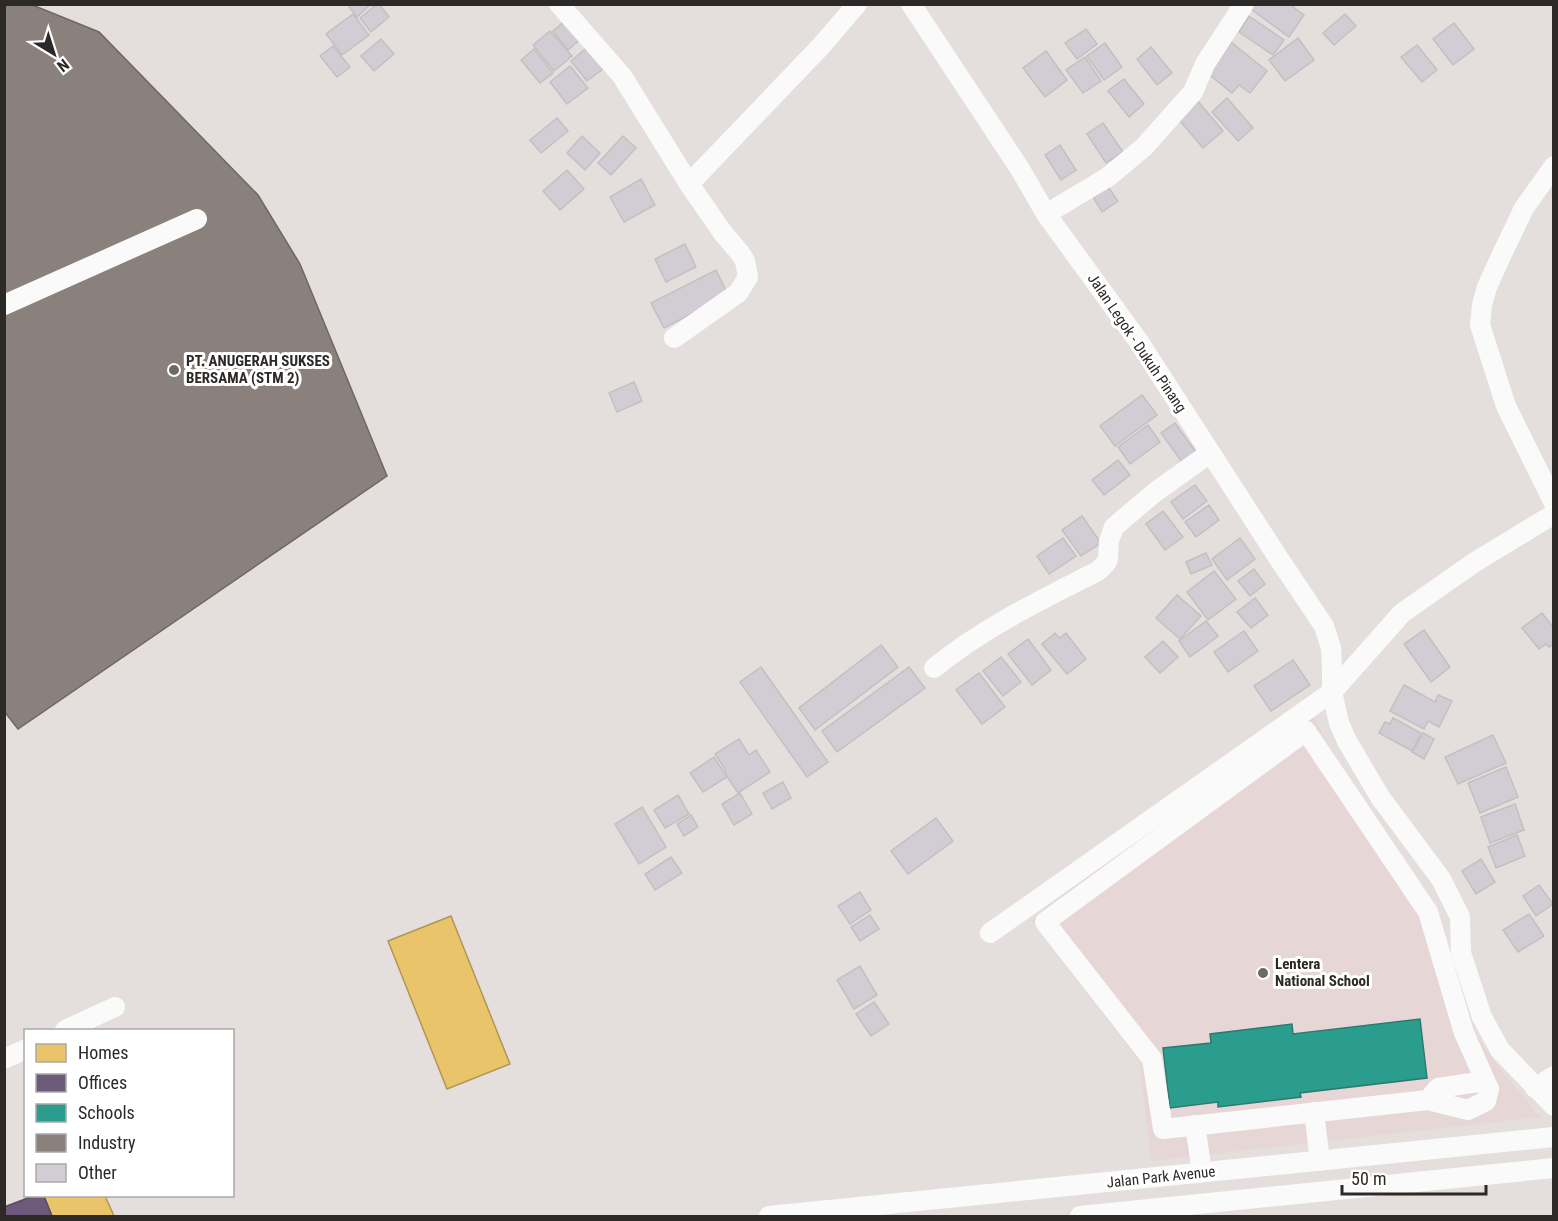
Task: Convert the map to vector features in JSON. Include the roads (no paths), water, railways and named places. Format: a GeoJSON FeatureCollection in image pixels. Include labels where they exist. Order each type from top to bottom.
{"type":"FeatureCollection","features":[{"type":"Feature","properties":{"kind":"street"},"geometry":{"type":"LineString","coordinates":[[559,4],[622,76],[688,184],[745,261],[748,277],[738,293],[674,338]]}},
{"type":"Feature","properties":{"kind":"street"},"geometry":{"type":"LineString","coordinates":[[688,184],[822,45],[857,4]]}},
{"type":"Feature","properties":{"kind":"street","name":"Jalan Legok - Dukuh Pinang"},"geometry":{"type":"LineString","coordinates":[[911,4],[1020,169],[1046,214],[1140,342],[1324,626],[1331,648],[1332,692],[1339,723],[1347,741],[1380,796],[1441,879],[1460,916],[1461,953],[1482,1017],[1500,1050],[1554,1106]]}},
{"type":"Feature","properties":{"kind":"street"},"geometry":{"type":"LineString","coordinates":[[1046,214],[1108,177],[1144,147],[1193,92],[1205,64],[1244,4]]}},
{"type":"Feature","properties":{"kind":"street"},"geometry":{"type":"LineString","coordinates":[[1554,166],[1524,208],[1502,254],[1487,287],[1480,325],[1506,406],[1554,503]]}},
{"type":"Feature","properties":{"kind":"street"},"geometry":{"type":"LineString","coordinates":[[4,305],[197,219]]}},
{"type":"Feature","properties":{"kind":"street"},"geometry":{"type":"LineString","coordinates":[[934,668],[956,650],[1018,611],[1098,571],[1108,559],[1109,541],[1114,527],[1154,493],[1210,453]]}},
{"type":"Feature","properties":{"kind":"street"},"geometry":{"type":"LineString","coordinates":[[990,933],[1332,692],[1402,613],[1475,562],[1554,514]]}},
{"type":"Feature","properties":{"kind":"street"},"geometry":{"type":"LineString","coordinates":[[1306,730],[1428,912],[1464,1033],[1489,1089],[1486,1101],[1468,1110],[1428,1100],[1196,1125],[1163,1129],[1152,1059],[1045,922],[1306,730]]}},
{"type":"Feature","properties":{"kind":"street"},"geometry":{"type":"LineString","coordinates":[[67,1029],[115,1007]]}},
{"type":"Feature","properties":{"kind":"street"},"geometry":{"type":"LineString","coordinates":[[4,1059],[24,1050]]}},
{"type":"Feature","properties":{"kind":"street"},"geometry":{"type":"LineString","coordinates":[[1535,1088],[1554,1076]]}},
{"type":"Feature","properties":{"kind":"street"},"geometry":{"type":"LineString","coordinates":[[1314,1112],[1320,1161]]}},
{"type":"Feature","properties":{"kind":"street"},"geometry":{"type":"LineString","coordinates":[[1196,1125],[1202,1173]]}},
{"type":"Feature","properties":{"kind":"street","name":"Jalan Park Avenue"},"geometry":{"type":"LineString","coordinates":[[768,1216],[1554,1137]]}},
{"type":"Feature","properties":{"kind":"street","name":"Jalan Park Avenue"},"geometry":{"type":"LineString","coordinates":[[1080,1216],[1554,1168]]}},
{"type":"Feature","properties":{"kind":"place","name":"PT. ANUGERAH SUKSES BERSAMA (STM 2)"},"geometry":{"type":"Point","coordinates":[174,370]}},
{"type":"Feature","properties":{"kind":"place","name":"Lentera National School"},"geometry":{"type":"Point","coordinates":[1263,973]}}]}
